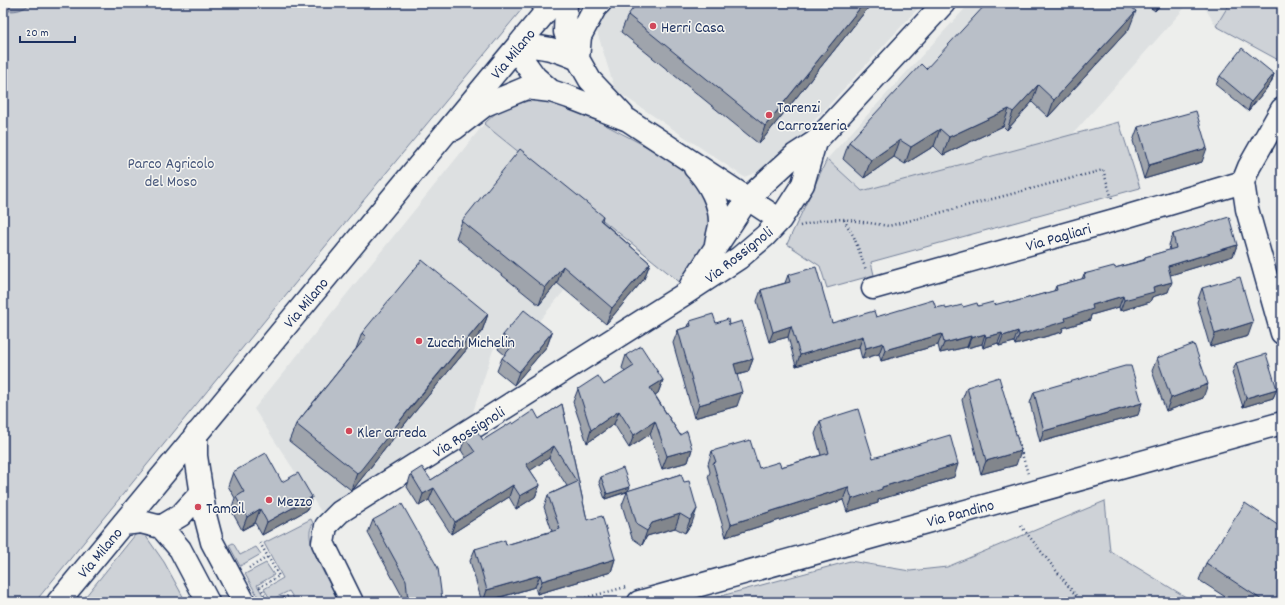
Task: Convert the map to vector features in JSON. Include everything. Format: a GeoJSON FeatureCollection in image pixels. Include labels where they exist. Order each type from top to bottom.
{"type":"FeatureCollection","features":[{"type":"Feature","properties":{"kind":"street","name":"Via Milano"},"geometry":{"type":"LineString","coordinates":[[58,602],[553,3]]}},
{"type":"Feature","properties":{"kind":"street","name":"Via Rossignoli"},"geometry":{"type":"LineString","coordinates":[[566,3],[565,32],[578,59],[590,80],[628,120]]}},
{"type":"Feature","properties":{"kind":"street"},"geometry":{"type":"LineString","coordinates":[[519,46],[540,46],[578,59],[580,36],[595,8],[600,3]]}},
{"type":"Feature","properties":{"kind":"street","name":"Via Rossignoli"},"geometry":{"type":"LineString","coordinates":[[683,296],[748,198],[795,155],[815,142],[944,3]]}},
{"type":"Feature","properties":{"kind":"street","name":"Via Rossignoli"},"geometry":{"type":"LineString","coordinates":[[519,46],[525,63],[535,77],[551,91]]}},
{"type":"Feature","properties":{"kind":"street","name":"Via Rossignoli"},"geometry":{"type":"LineString","coordinates":[[441,139],[485,105],[526,88],[551,91],[628,120],[748,198]]}},
{"type":"Feature","properties":{"kind":"street"},"geometry":{"type":"LineString","coordinates":[[1282,109],[1249,167],[1243,182],[1247,209],[1282,333]]}},
{"type":"Feature","properties":{"kind":"street","name":"Via Rossignoli"},"geometry":{"type":"LineString","coordinates":[[352,602],[323,543],[326,526],[340,512],[683,296],[739,258],[765,236],[780,220],[803,184],[815,142]]}},
{"type":"Feature","properties":{"kind":"street","name":"Via Rossignoli"},"geometry":{"type":"LineString","coordinates":[[679,153],[703,176],[717,202],[720,224],[715,249]]}},
{"type":"Feature","properties":{"kind":"street","name":"Via Pagliari"},"geometry":{"type":"LineString","coordinates":[[873,288],[1243,182]]}},
{"type":"Feature","properties":{"kind":"street"},"geometry":{"type":"LineString","coordinates":[[748,198],[780,220]]}},
{"type":"Feature","properties":{"kind":"street","name":"Via Pandino"},"geometry":{"type":"LineString","coordinates":[[639,602],[1282,423]]}},
{"type":"Feature","properties":{"kind":"street"},"geometry":{"type":"LineString","coordinates":[[196,434],[196,456],[205,514],[212,542],[244,602]]}},
{"type":"Feature","properties":{"kind":"street"},"geometry":{"type":"LineString","coordinates":[[161,527],[181,515],[202,492]]}},
{"type":"Feature","properties":{"kind":"street"},"geometry":{"type":"LineString","coordinates":[[123,524],[141,522],[161,527],[180,549],[208,602]]}},
{"type":"Feature","properties":{"kind":"path"},"geometry":{"type":"LineString","coordinates":[[780,220],[793,228],[822,220],[843,219],[889,226],[1103,170],[1118,219]]}},
{"type":"Feature","properties":{"kind":"path"},"geometry":{"type":"LineString","coordinates":[[843,219],[854,237],[873,288]]}},
{"type":"Feature","properties":{"kind":"path"},"geometry":{"type":"LineString","coordinates":[[1009,411],[1029,476]]}},
{"type":"Feature","properties":{"kind":"path"},"geometry":{"type":"LineString","coordinates":[[1021,526],[1081,602]]}},
{"type":"Feature","properties":{"kind":"path"},"geometry":{"type":"LineString","coordinates":[[260,543],[279,576],[260,587],[269,602]]}},
{"type":"Feature","properties":{"kind":"path"},"geometry":{"type":"LineString","coordinates":[[276,602],[288,596],[291,602]]}},
{"type":"Feature","properties":{"kind":"shaded area"},"geometry":{"type":"Polygon","coordinates":[[[613,3],[923,3],[792,145],[768,168],[744,177],[615,90],[595,25],[613,3]]]}},
{"type":"Feature","properties":{"kind":"shaded area"},"geometry":{"type":"Polygon","coordinates":[[[970,3],[1189,3],[1071,136],[862,191],[827,159],[970,3]]]}},
{"type":"Feature","properties":{"kind":"shaded area"},"geometry":{"type":"Polygon","coordinates":[[[1202,3],[1230,3],[1216,26],[1202,3]]]}},
{"type":"Feature","properties":{"kind":"shaded area"},"geometry":{"type":"Polygon","coordinates":[[[484,124],[615,230],[539,321],[526,311],[493,350],[471,418],[322,513],[254,409],[484,124]]]}},
{"type":"Feature","properties":{"kind":"green space","name":"Parco Agricolo del Moso"},"geometry":{"type":"Polygon","coordinates":[[[3,3],[527,3],[324,248],[35,602],[3,602],[3,3]]]}},
{"type":"Feature","properties":{"kind":"green space"},"geometry":{"type":"Polygon","coordinates":[[[1230,3],[1282,3],[1282,62],[1216,26],[1230,3]]]}},
{"type":"Feature","properties":{"kind":"green space"},"geometry":{"type":"Polygon","coordinates":[[[535,99],[577,110],[672,160],[695,181],[707,204],[709,228],[706,251],[682,284],[484,124],[500,109],[535,99]]]}},
{"type":"Feature","properties":{"kind":"green space"},"geometry":{"type":"Polygon","coordinates":[[[1119,122],[1140,188],[871,262],[874,275],[827,288],[820,266],[787,244],[827,159],[862,191],[1119,122]]]}},
{"type":"Feature","properties":{"kind":"green space"},"geometry":{"type":"Polygon","coordinates":[[[1105,501],[1110,551],[1194,602],[699,602],[850,561],[910,571],[947,567],[1105,501]]]}},
{"type":"Feature","properties":{"kind":"green space"},"geometry":{"type":"Polygon","coordinates":[[[311,519],[313,523],[310,532],[310,539],[316,557],[339,601],[296,602],[289,591],[271,600],[264,589],[283,578],[264,543],[311,519]]]}},
{"type":"Feature","properties":{"kind":"green space"},"geometry":{"type":"Polygon","coordinates":[[[143,532],[164,562],[186,602],[81,602],[135,535],[143,532]]]}},
{"type":"Feature","properties":{"kind":"green space"},"geometry":{"type":"Polygon","coordinates":[[[233,543],[240,555],[256,547],[261,554],[240,566],[229,545],[233,543]]]}},
{"type":"Feature","properties":{"kind":"green space"},"geometry":{"type":"Polygon","coordinates":[[[266,563],[274,575],[257,585],[267,602],[261,602],[245,574],[266,563]]]}},
{"type":"Feature","properties":{"kind":"water"},"geometry":{"type":"Polygon","coordinates":[[[3,3],[31,3],[21,9],[10,11],[3,10],[3,3]]]}},
{"type":"Feature","properties":{"kind":"building"},"geometry":{"type":"Polygon","coordinates":[[[637,3],[864,3],[765,126],[628,15],[637,3]]]}},
{"type":"Feature","properties":{"kind":"building"},"geometry":{"type":"Polygon","coordinates":[[[987,3],[1126,3],[1136,11],[1054,100],[1038,85],[1013,112],[1009,109],[949,137],[940,129],[911,147],[900,140],[871,160],[849,142],[921,64],[926,69],[987,3]]]}},
{"type":"Feature","properties":{"kind":"building"},"geometry":{"type":"Polygon","coordinates":[[[1242,48],[1274,74],[1251,102],[1220,76],[1242,48]]]}},
{"type":"Feature","properties":{"kind":"building"},"geometry":{"type":"Polygon","coordinates":[[[1196,111],[1207,148],[1149,165],[1138,127],[1196,111]]]}},
{"type":"Feature","properties":{"kind":"building"},"geometry":{"type":"Polygon","coordinates":[[[520,149],[603,216],[600,220],[650,263],[612,308],[563,266],[545,288],[462,221],[520,149]]]}},
{"type":"Feature","properties":{"kind":"building"},"geometry":{"type":"Polygon","coordinates":[[[1229,217],[1237,245],[1168,266],[1172,282],[1153,287],[1154,292],[1124,300],[1123,296],[1092,305],[1093,309],[1065,318],[1066,321],[1019,335],[1018,331],[1003,336],[1002,333],[986,337],[985,334],[944,343],[942,334],[885,350],[883,343],[866,348],[863,336],[800,355],[791,326],[773,332],[761,290],[790,282],[788,275],[816,267],[832,323],[874,311],[876,317],[933,300],[936,308],[945,306],[946,309],[962,305],[963,307],[977,303],[978,306],[993,302],[994,305],[1009,301],[1010,303],[1057,290],[1056,286],[1085,278],[1084,274],[1145,260],[1145,257],[1176,248],[1173,234],[1229,217]]]}},
{"type":"Feature","properties":{"kind":"building"},"geometry":{"type":"Polygon","coordinates":[[[422,260],[488,314],[357,473],[296,424],[366,337],[362,333],[422,260]]]}},
{"type":"Feature","properties":{"kind":"building"},"geometry":{"type":"Polygon","coordinates":[[[1240,277],[1253,322],[1215,334],[1202,288],[1240,277]]]}},
{"type":"Feature","properties":{"kind":"building"},"geometry":{"type":"Polygon","coordinates":[[[524,310],[552,332],[519,372],[502,358],[514,344],[503,335],[524,310]]]}},
{"type":"Feature","properties":{"kind":"building"},"geometry":{"type":"Polygon","coordinates":[[[713,314],[716,323],[728,319],[729,325],[742,321],[753,359],[734,364],[742,392],[699,405],[678,330],[691,326],[690,321],[713,314]]]}},
{"type":"Feature","properties":{"kind":"building"},"geometry":{"type":"Polygon","coordinates":[[[1194,344],[1208,384],[1171,398],[1157,358],[1194,344]]]}},
{"type":"Feature","properties":{"kind":"building"},"geometry":{"type":"Polygon","coordinates":[[[641,346],[663,380],[650,388],[680,435],[687,431],[692,449],[667,456],[655,421],[634,435],[619,411],[591,430],[578,389],[598,376],[604,385],[634,366],[626,355],[641,346]]]}},
{"type":"Feature","properties":{"kind":"building"},"geometry":{"type":"Polygon","coordinates":[[[1266,354],[1277,389],[1246,398],[1236,363],[1266,354]]]}},
{"type":"Feature","properties":{"kind":"building"},"geometry":{"type":"Polygon","coordinates":[[[1125,366],[1131,366],[1142,403],[1044,431],[1034,392],[1125,366]]]}},
{"type":"Feature","properties":{"kind":"building"},"geometry":{"type":"Polygon","coordinates":[[[999,377],[1021,451],[986,461],[967,387],[999,377]]]}},
{"type":"Feature","properties":{"kind":"building"},"geometry":{"type":"Polygon","coordinates":[[[562,404],[587,520],[602,516],[615,559],[542,581],[540,575],[487,590],[475,549],[505,540],[506,545],[560,529],[548,495],[577,482],[554,446],[526,464],[540,485],[520,496],[513,485],[455,522],[434,488],[423,494],[411,474],[422,467],[431,480],[475,452],[465,438],[477,431],[483,440],[512,422],[513,424],[534,410],[539,419],[562,404]]]}},
{"type":"Feature","properties":{"kind":"building"},"geometry":{"type":"Polygon","coordinates":[[[858,409],[873,458],[950,435],[958,464],[882,487],[882,489],[852,499],[848,487],[731,524],[713,463],[716,462],[712,451],[750,440],[759,468],[779,462],[781,467],[829,453],[820,421],[858,409]]]}},
{"type":"Feature","properties":{"kind":"building","name":"Mezzo"},"geometry":{"type":"Polygon","coordinates":[[[266,453],[282,482],[298,473],[312,497],[267,522],[260,509],[247,517],[236,497],[244,492],[233,472],[266,453]]]}},
{"type":"Feature","properties":{"kind":"building"},"geometry":{"type":"Polygon","coordinates":[[[623,468],[630,487],[607,494],[601,477],[623,468]]]}},
{"type":"Feature","properties":{"kind":"building"},"geometry":{"type":"Polygon","coordinates":[[[681,474],[684,482],[689,481],[697,509],[690,520],[680,514],[652,523],[647,531],[637,525],[627,491],[681,474]]]}},
{"type":"Feature","properties":{"kind":"building"},"geometry":{"type":"Polygon","coordinates":[[[1245,503],[1282,528],[1282,602],[1265,602],[1206,563],[1245,503]]]}},
{"type":"Feature","properties":{"kind":"building"},"geometry":{"type":"Polygon","coordinates":[[[402,504],[438,568],[442,599],[408,601],[406,580],[373,520],[402,504]]]}},
{"type":"Feature","properties":{"kind":"place","name":"Herri Casa"},"geometry":{"type":"Point","coordinates":[653,26]}},
{"type":"Feature","properties":{"kind":"place","name":"Tarenzi Carrozzeria"},"geometry":{"type":"Point","coordinates":[769,115]}},
{"type":"Feature","properties":{"kind":"place","name":"Zucchi Michelin"},"geometry":{"type":"Point","coordinates":[419,341]}},
{"type":"Feature","properties":{"kind":"place","name":"Kler arreda"},"geometry":{"type":"Point","coordinates":[349,431]}},
{"type":"Feature","properties":{"kind":"place","name":"Mezzo"},"geometry":{"type":"Point","coordinates":[269,500]}},
{"type":"Feature","properties":{"kind":"place","name":"Tamoil"},"geometry":{"type":"Point","coordinates":[198,507]}}]}
